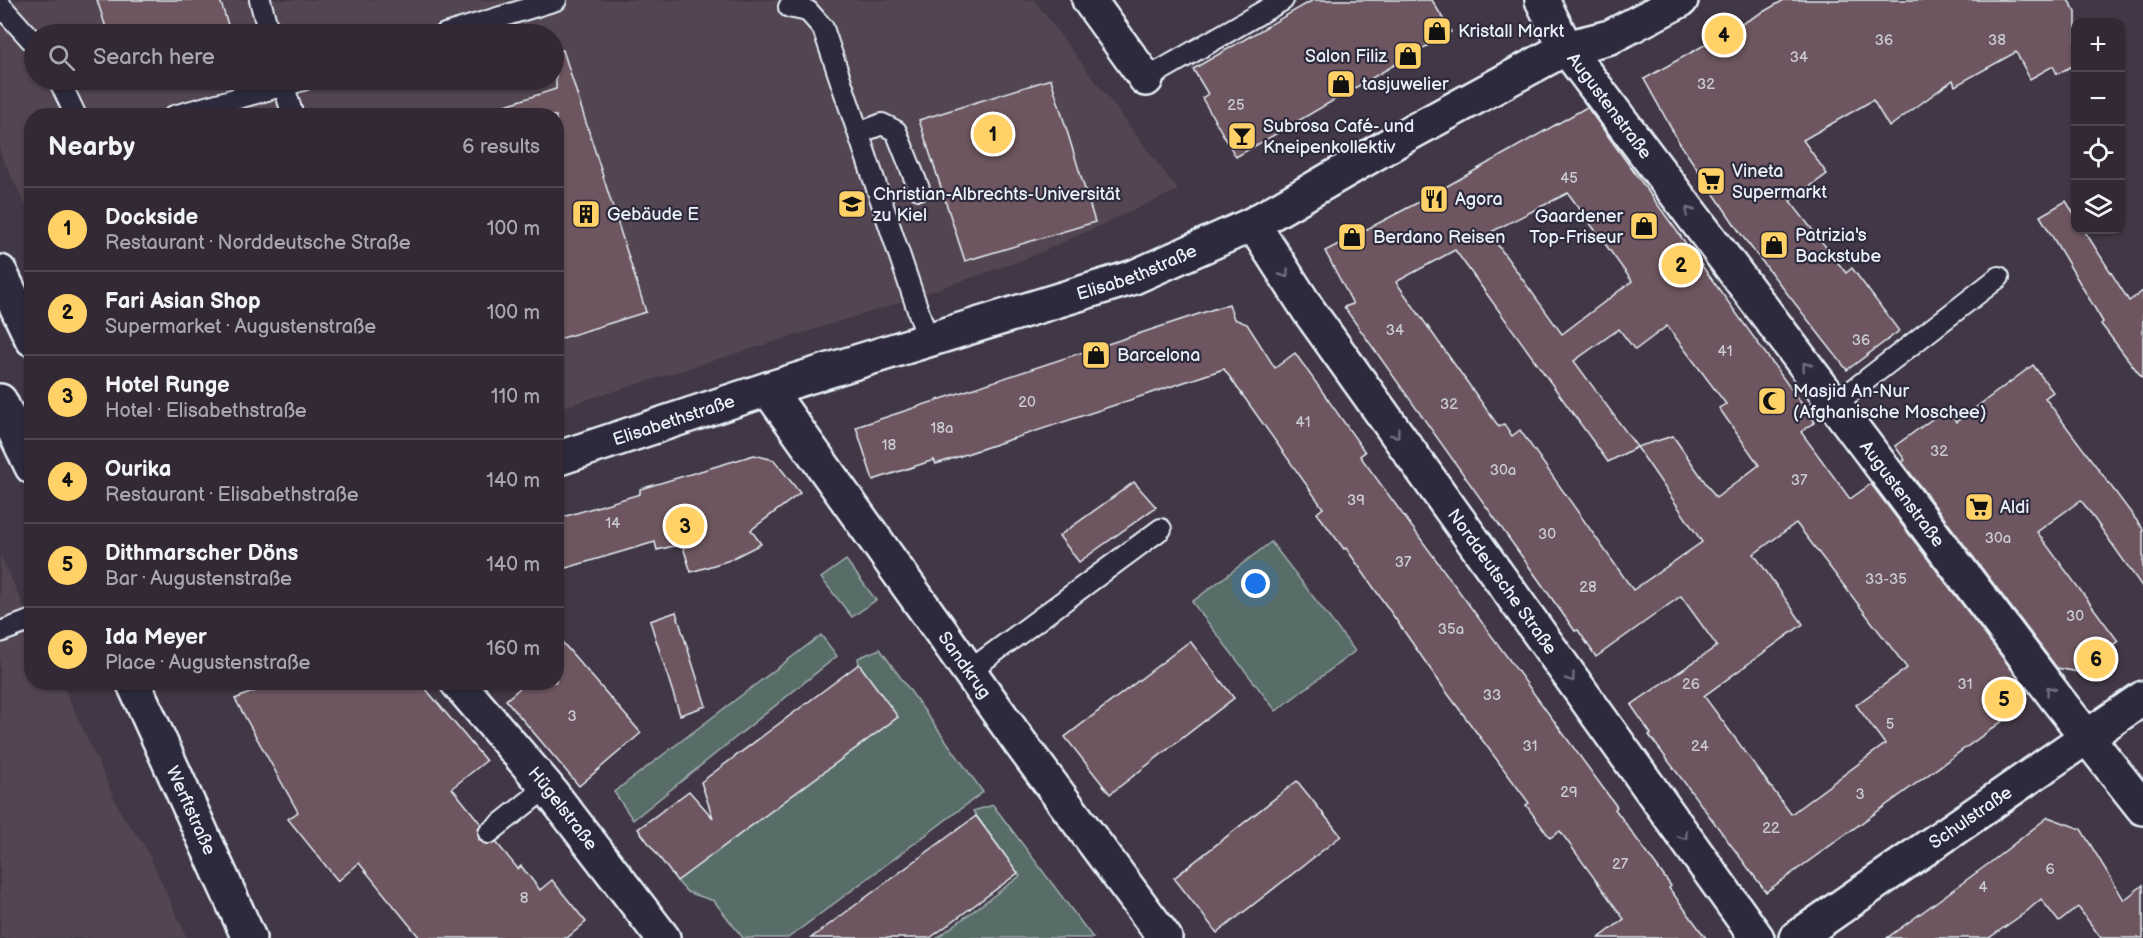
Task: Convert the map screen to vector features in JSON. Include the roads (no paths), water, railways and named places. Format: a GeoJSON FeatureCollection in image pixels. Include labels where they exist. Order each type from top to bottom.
{"type":"FeatureCollection","features":[{"type":"Feature","properties":{"kind":"street"},"geometry":{"type":"LineString","coordinates":[[1089,0],[1146,79]]}},
{"type":"Feature","properties":{"kind":"street","name":"Elisabethstraße"},"geometry":{"type":"LineString","coordinates":[[564,456],[768,389],[1134,277],[1253,224],[1410,133],[1566,48],[1610,38],[1681,0]]}},
{"type":"Feature","properties":{"kind":"street","name":"Augustenstraße"},"geometry":{"type":"LineString","coordinates":[[1546,1],[1566,48],[2086,736],[2143,808]]}},
{"type":"Feature","properties":{"kind":"street","name":"Norddeutsche Straße"},"geometry":{"type":"LineString","coordinates":[[1253,224],[1309,311],[1757,938]]}},
{"type":"Feature","properties":{"kind":"street"},"geometry":{"type":"LineString","coordinates":[[0,272],[24,322]]}},
{"type":"Feature","properties":{"kind":"street","name":"Sandkrug"},"geometry":{"type":"LineString","coordinates":[[768,389],[969,671],[1165,938]]}},
{"type":"Feature","properties":{"kind":"street"},"geometry":{"type":"LineString","coordinates":[[0,401],[24,450]]}},
{"type":"Feature","properties":{"kind":"street","name":"Werftstraße"},"geometry":{"type":"LineString","coordinates":[[136,690],[249,938]]}},
{"type":"Feature","properties":{"kind":"street","name":"Hügelstraße"},"geometry":{"type":"LineString","coordinates":[[464,690],[547,787],[657,936]]}},
{"type":"Feature","properties":{"kind":"street","name":"Schulstraße"},"geometry":{"type":"LineString","coordinates":[[1796,938],[2143,698]]}},
{"type":"Feature","properties":{"kind":"lane"},"geometry":{"type":"LineString","coordinates":[[260,0],[266,24]]}},
{"type":"Feature","properties":{"kind":"lane"},"geometry":{"type":"LineString","coordinates":[[478,24],[556,0]]}},
{"type":"Feature","properties":{"kind":"lane"},"geometry":{"type":"LineString","coordinates":[[1146,79],[1283,0]]}},
{"type":"Feature","properties":{"kind":"lane"},"geometry":{"type":"LineString","coordinates":[[0,5],[24,32]]}},
{"type":"Feature","properties":{"kind":"lane"},"geometry":{"type":"LineString","coordinates":[[789,7],[808,11],[823,28],[928,340]]}},
{"type":"Feature","properties":{"kind":"lane"},"geometry":{"type":"LineString","coordinates":[[64,90],[72,108]]}},
{"type":"Feature","properties":{"kind":"lane"},"geometry":{"type":"LineString","coordinates":[[200,108],[260,90]]}},
{"type":"Feature","properties":{"kind":"lane"},"geometry":{"type":"LineString","coordinates":[[285,90],[291,108]]}},
{"type":"Feature","properties":{"kind":"lane"},"geometry":{"type":"LineString","coordinates":[[859,133],[882,124],[896,131],[919,189]]}},
{"type":"Feature","properties":{"kind":"lane"},"geometry":{"type":"LineString","coordinates":[[1835,404],[1999,277]]}},
{"type":"Feature","properties":{"kind":"lane"},"geometry":{"type":"LineString","coordinates":[[969,671],[1161,529]]}},
{"type":"Feature","properties":{"kind":"lane"},"geometry":{"type":"LineString","coordinates":[[0,632],[24,623]]}},
{"type":"Feature","properties":{"kind":"lane"},"geometry":{"type":"LineString","coordinates":[[489,833],[547,787]]}},
{"type":"Feature","properties":{"kind":"place","name":"Kristall Markt"},"geometry":{"type":"Point","coordinates":[1437,31]}},
{"type":"Feature","properties":{"kind":"place","name":"Ourika"},"geometry":{"type":"Point","coordinates":[1724,35]}},
{"type":"Feature","properties":{"kind":"place","name":"Salon Filiz"},"geometry":{"type":"Point","coordinates":[1408,56]}},
{"type":"Feature","properties":{"kind":"place","name":"tasjuwelier"},"geometry":{"type":"Point","coordinates":[1341,84]}},
{"type":"Feature","properties":{"kind":"place","name":"Dockside"},"geometry":{"type":"Point","coordinates":[993,134]}},
{"type":"Feature","properties":{"kind":"place","name":"Subrosa Café- und Kneipenkollektiv"},"geometry":{"type":"Point","coordinates":[1242,136]}},
{"type":"Feature","properties":{"kind":"place","name":"Vineta Supermarkt"},"geometry":{"type":"Point","coordinates":[1711,181]}},
{"type":"Feature","properties":{"kind":"place","name":"Agora"},"geometry":{"type":"Point","coordinates":[1434,199]}},
{"type":"Feature","properties":{"kind":"place","name":"Christian-Albrechts-Universität zu Kiel"},"geometry":{"type":"Point","coordinates":[852,204]}},
{"type":"Feature","properties":{"kind":"place","name":"Gebäude E"},"geometry":{"type":"Point","coordinates":[586,214]}},
{"type":"Feature","properties":{"kind":"place","name":"Gaardener Top-Friseur"},"geometry":{"type":"Point","coordinates":[1644,226]}},
{"type":"Feature","properties":{"kind":"place","name":"Berdano Reisen"},"geometry":{"type":"Point","coordinates":[1352,237]}},
{"type":"Feature","properties":{"kind":"place","name":"Patrizia's Backstube"},"geometry":{"type":"Point","coordinates":[1774,245]}},
{"type":"Feature","properties":{"kind":"place","name":"Fari Asian Shop"},"geometry":{"type":"Point","coordinates":[1681,265]}},
{"type":"Feature","properties":{"kind":"place","name":"Barcelona"},"geometry":{"type":"Point","coordinates":[1096,355]}},
{"type":"Feature","properties":{"kind":"place","name":"Masjid An-Nur (Afghanische Moschee)"},"geometry":{"type":"Point","coordinates":[1772,401]}},
{"type":"Feature","properties":{"kind":"place","name":"Aldi"},"geometry":{"type":"Point","coordinates":[1979,507]}},
{"type":"Feature","properties":{"kind":"place","name":"Hotel Runge"},"geometry":{"type":"Point","coordinates":[685,526]}},
{"type":"Feature","properties":{"kind":"place","name":"Ida Meyer"},"geometry":{"type":"Point","coordinates":[2096,659]}},
{"type":"Feature","properties":{"kind":"place","name":"Dithmarscher Döns"},"geometry":{"type":"Point","coordinates":[2004,699]}}]}
